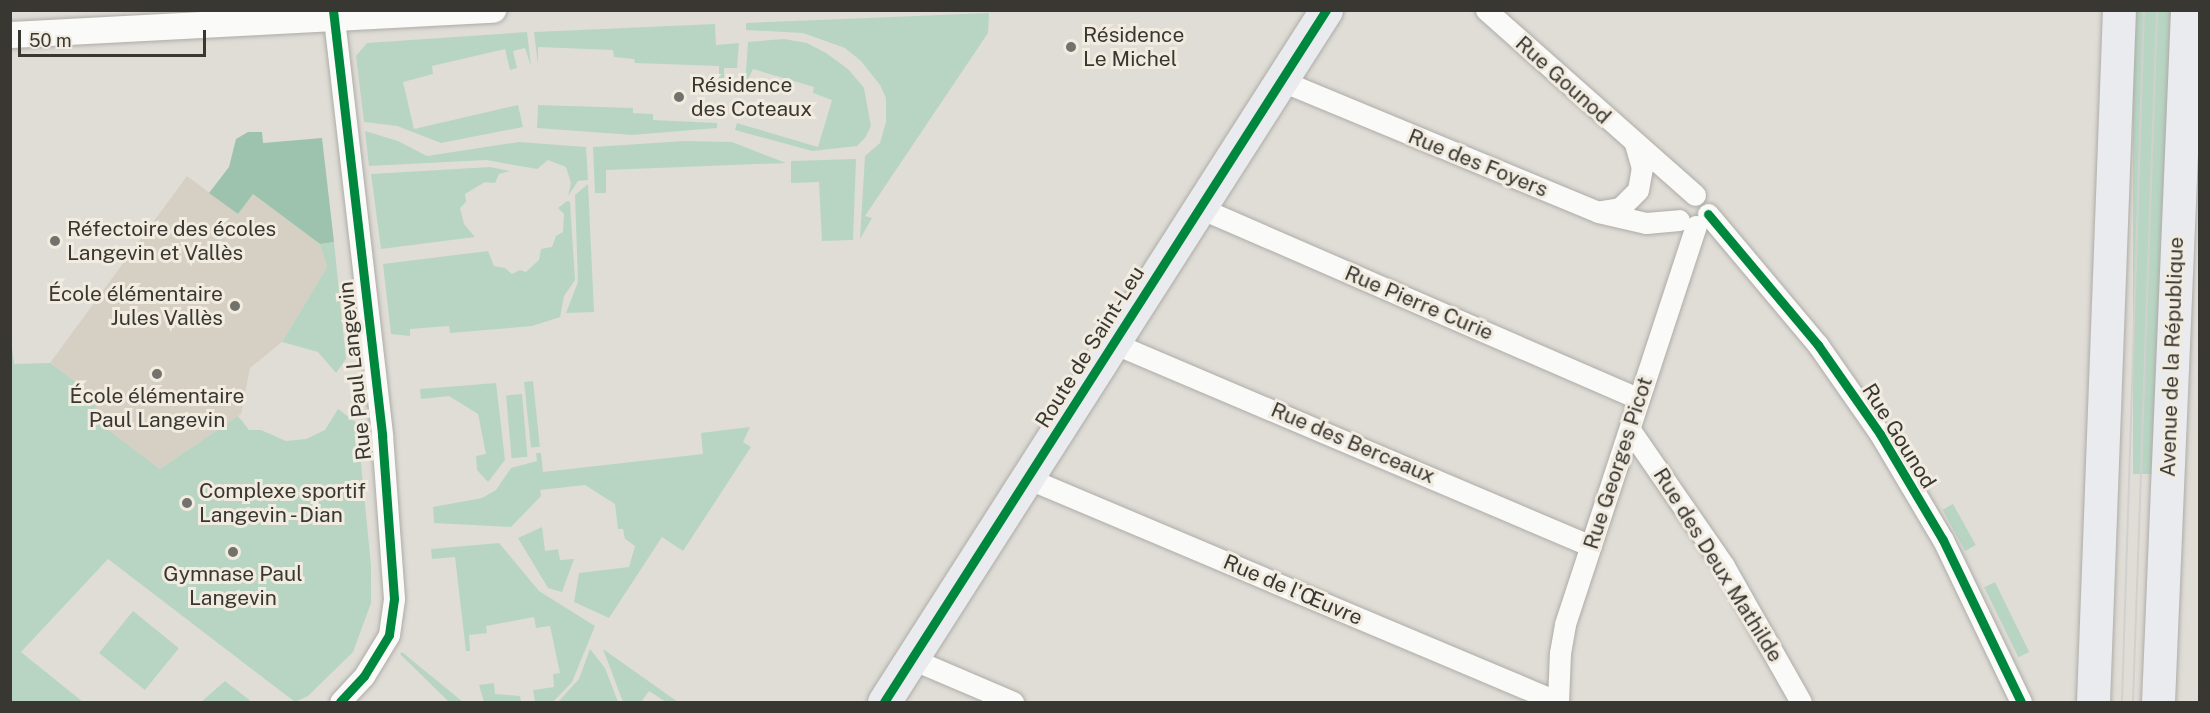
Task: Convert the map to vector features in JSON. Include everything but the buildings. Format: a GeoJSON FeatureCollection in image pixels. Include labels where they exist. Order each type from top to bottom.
{"type":"FeatureCollection","features":[{"type":"Feature","properties":{"kind":"main road","name":"Route de Saint-Leu"},"geometry":{"type":"LineString","coordinates":[[884,702],[1326,10]]}},
{"type":"Feature","properties":{"kind":"main road"},"geometry":{"type":"LineString","coordinates":[[2093,702],[2119,10]]}},
{"type":"Feature","properties":{"kind":"main road","name":"Avenue de la République"},"geometry":{"type":"LineString","coordinates":[[2158,702],[2187,10]]}},
{"type":"Feature","properties":{"kind":"street"},"geometry":{"type":"LineString","coordinates":[[10,35],[333,15],[493,10]]}},
{"type":"Feature","properties":{"kind":"street","name":"Rue Gounod"},"geometry":{"type":"LineString","coordinates":[[1486,10],[1635,144],[1707,204],[1695,220],[1818,345],[1880,434],[1943,540],[2021,702]]}},
{"type":"Feature","properties":{"kind":"street","name":"Rue Paul Langevin"},"geometry":{"type":"LineString","coordinates":[[333,15],[382,435],[394,598],[389,635],[358,684],[340,702]]}},
{"type":"Feature","properties":{"kind":"street","name":"Rue des Foyers"},"geometry":{"type":"LineString","coordinates":[[1282,81],[1598,212],[1646,223],[1695,220]]}},
{"type":"Feature","properties":{"kind":"street"},"geometry":{"type":"LineString","coordinates":[[1598,212],[1620,208],[1638,189],[1642,168],[1635,144]]}},
{"type":"Feature","properties":{"kind":"street","name":"Rue Georges Picot"},"geometry":{"type":"LineString","coordinates":[[1558,702],[1562,636],[1630,430],[1638,398],[1695,220],[1677,210],[1680,200],[1695,195]]}},
{"type":"Feature","properties":{"kind":"street","name":"Rue Pierre Curie"},"geometry":{"type":"LineString","coordinates":[[1200,208],[1638,398]]}},
{"type":"Feature","properties":{"kind":"street","name":"Rue des Berceaux"},"geometry":{"type":"LineString","coordinates":[[1113,343],[1591,546]]}},
{"type":"Feature","properties":{"kind":"street","name":"Rue des Deux Mathilde"},"geometry":{"type":"LineString","coordinates":[[1630,430],[1724,566],[1801,702]]}},
{"type":"Feature","properties":{"kind":"street","name":"Rue de l'Œuvre"},"geometry":{"type":"LineString","coordinates":[[1027,478],[1558,702]]}},
{"type":"Feature","properties":{"kind":"street"},"geometry":{"type":"LineString","coordinates":[[912,659],[1013,702]]}},
{"type":"Feature","properties":{"kind":"shaded area"},"geometry":{"type":"Polygon","coordinates":[[[187,176],[238,214],[253,194],[320,244],[327,267],[282,342],[250,368],[241,414],[160,469],[88,416],[100,399],[50,363],[187,176]]]}},
{"type":"Feature","properties":{"kind":"green space"},"geometry":{"type":"Polygon","coordinates":[[[2133,11],[2178,11],[2178,474],[2133,474],[2133,11]]]}},
{"type":"Feature","properties":{"kind":"green space"},"geometry":{"type":"Polygon","coordinates":[[[989,13],[988,33],[865,216],[872,218],[860,239],[865,156],[880,143],[886,122],[886,98],[880,85],[861,61],[845,48],[803,33],[746,30],[746,23],[989,13]]]}},
{"type":"Feature","properties":{"kind":"green space"},"geometry":{"type":"Polygon","coordinates":[[[715,24],[716,45],[739,43],[737,68],[724,68],[724,87],[719,86],[719,66],[635,63],[634,59],[614,57],[613,50],[538,47],[538,65],[534,32],[715,24]]]}},
{"type":"Feature","properties":{"kind":"green space"},"geometry":{"type":"Polygon","coordinates":[[[527,32],[531,66],[525,48],[513,51],[517,68],[510,70],[505,49],[432,66],[433,74],[403,82],[414,129],[518,105],[523,127],[441,143],[397,126],[364,122],[356,56],[367,43],[527,32]]]}},
{"type":"Feature","properties":{"kind":"green space"},"geometry":{"type":"Polygon","coordinates":[[[784,39],[807,43],[826,53],[848,69],[864,88],[871,126],[865,138],[857,146],[812,151],[735,130],[737,123],[818,147],[832,100],[813,93],[814,87],[753,69],[745,86],[748,42],[784,39]]]}},
{"type":"Feature","properties":{"kind":"green space"},"geometry":{"type":"Polygon","coordinates":[[[538,105],[633,108],[633,113],[653,114],[653,120],[717,123],[717,128],[632,135],[537,128],[538,105]]]}},
{"type":"Feature","properties":{"kind":"green space"},"geometry":{"type":"Polygon","coordinates":[[[365,131],[398,141],[427,156],[519,142],[586,147],[588,180],[578,181],[568,196],[571,183],[566,167],[548,160],[537,169],[486,160],[369,166],[365,131]]]}},
{"type":"Feature","properties":{"kind":"green space"},"geometry":{"type":"Polygon","coordinates":[[[248,132],[262,132],[263,143],[322,138],[334,242],[320,244],[253,194],[238,214],[209,193],[229,167],[236,139],[248,132]]]}},
{"type":"Feature","properties":{"kind":"green space"},"geometry":{"type":"Polygon","coordinates":[[[685,141],[732,142],[786,163],[606,170],[606,193],[595,193],[593,147],[685,141]]]}},
{"type":"Feature","properties":{"kind":"green space"},"geometry":{"type":"Polygon","coordinates":[[[856,159],[853,240],[822,241],[819,182],[791,183],[791,161],[856,159]]]}},
{"type":"Feature","properties":{"kind":"green space"},"geometry":{"type":"Polygon","coordinates":[[[490,167],[510,171],[499,174],[495,183],[485,182],[465,194],[466,202],[460,208],[464,224],[475,237],[381,249],[371,174],[490,167]]]}},
{"type":"Feature","properties":{"kind":"green space"},"geometry":{"type":"Polygon","coordinates":[[[588,184],[594,312],[566,313],[578,282],[575,195],[588,184]]]}},
{"type":"Feature","properties":{"kind":"green space"},"geometry":{"type":"Polygon","coordinates":[[[567,201],[570,202],[575,280],[564,296],[560,317],[532,326],[450,333],[449,326],[410,329],[410,336],[391,334],[383,264],[488,251],[494,266],[505,268],[512,274],[520,270],[526,272],[539,260],[541,249],[552,247],[556,236],[563,232],[564,214],[558,208],[567,201]]]}},
{"type":"Feature","properties":{"kind":"green space"},"geometry":{"type":"Polygon","coordinates":[[[334,242],[346,359],[336,373],[318,352],[282,342],[327,267],[320,244],[334,242]]]}},
{"type":"Feature","properties":{"kind":"green space","name":"Complexe sportif Langevin - Dian"},"geometry":{"type":"Polygon","coordinates":[[[10,328],[14,364],[50,363],[101,400],[89,416],[160,469],[238,416],[249,430],[261,430],[286,441],[306,439],[325,430],[338,409],[357,423],[371,565],[371,603],[353,652],[308,696],[295,702],[108,559],[21,652],[83,702],[11,702],[10,328]]]}},
{"type":"Feature","properties":{"kind":"green space"},"geometry":{"type":"Polygon","coordinates":[[[533,381],[540,447],[531,448],[524,382],[533,381]]]}},
{"type":"Feature","properties":{"kind":"green space"},"geometry":{"type":"Polygon","coordinates":[[[496,383],[505,460],[488,482],[477,470],[476,456],[486,454],[478,414],[449,396],[421,399],[420,389],[496,383]]]}},
{"type":"Feature","properties":{"kind":"green space"},"geometry":{"type":"Polygon","coordinates":[[[522,394],[527,457],[512,458],[506,395],[522,394]]]}},
{"type":"Feature","properties":{"kind":"green space"},"geometry":{"type":"Polygon","coordinates":[[[750,427],[743,442],[751,447],[683,551],[662,537],[609,618],[574,602],[579,573],[629,567],[635,546],[625,539],[623,529],[618,529],[615,504],[585,485],[540,490],[541,496],[511,527],[434,523],[433,507],[482,498],[496,490],[511,468],[537,461],[536,453],[541,453],[543,472],[703,454],[701,433],[750,427]]]}},
{"type":"Feature","properties":{"kind":"green space"},"geometry":{"type":"Polygon","coordinates":[[[1953,504],[1976,545],[1965,551],[1943,510],[1953,504]]]}},
{"type":"Feature","properties":{"kind":"green space"},"geometry":{"type":"Polygon","coordinates":[[[542,527],[545,551],[558,549],[560,560],[574,559],[562,592],[548,588],[518,538],[542,527]]]}},
{"type":"Feature","properties":{"kind":"green space"},"geometry":{"type":"Polygon","coordinates":[[[499,543],[539,591],[595,626],[572,682],[553,702],[535,702],[533,690],[554,687],[553,674],[560,673],[550,626],[536,628],[534,617],[486,626],[487,633],[469,635],[470,651],[466,651],[455,557],[432,559],[431,549],[499,543]]]}},
{"type":"Feature","properties":{"kind":"green space"},"geometry":{"type":"Polygon","coordinates":[[[1995,582],[2029,652],[2018,657],[1984,587],[1995,582]]]}},
{"type":"Feature","properties":{"kind":"green space"},"geometry":{"type":"Polygon","coordinates":[[[133,611],[179,648],[145,690],[99,653],[133,611]]]}},
{"type":"Feature","properties":{"kind":"green space"},"geometry":{"type":"Polygon","coordinates":[[[590,649],[605,668],[618,702],[558,702],[579,679],[590,649]]]}},
{"type":"Feature","properties":{"kind":"green space"},"geometry":{"type":"Polygon","coordinates":[[[603,649],[678,702],[666,702],[649,691],[641,702],[623,702],[603,649]]]}},
{"type":"Feature","properties":{"kind":"green space"},"geometry":{"type":"Polygon","coordinates":[[[402,652],[463,702],[449,702],[400,654],[402,652]]]}},
{"type":"Feature","properties":{"kind":"green space"},"geometry":{"type":"Polygon","coordinates":[[[225,681],[252,702],[201,702],[225,681]]]}},
{"type":"Feature","properties":{"kind":"green space"},"geometry":{"type":"Polygon","coordinates":[[[494,683],[495,694],[520,696],[521,702],[484,702],[479,685],[494,683]]]}},
{"type":"Feature","properties":{"kind":"tram line"},"geometry":{"type":"LineString","coordinates":[[2122,702],[2144,10]]}},
{"type":"Feature","properties":{"kind":"tram line"},"geometry":{"type":"LineString","coordinates":[[2133,702],[2157,10]]}},
{"type":"Feature","properties":{"kind":"cycle path"},"geometry":{"type":"LineString","coordinates":[[333,10],[382,435],[394,599],[389,635],[364,676],[340,702]]}},
{"type":"Feature","properties":{"kind":"cycle path"},"geometry":{"type":"LineString","coordinates":[[884,702],[1326,10]]}},
{"type":"Feature","properties":{"kind":"cycle path"},"geometry":{"type":"LineString","coordinates":[[1708,214],[1818,345],[1880,434],[1943,540],[2021,702]]}},
{"type":"Feature","properties":{"kind":"place","name":"Résidence Le Michel"},"geometry":{"type":"Point","coordinates":[1071,47]}},
{"type":"Feature","properties":{"kind":"place","name":"Résidence des Coteaux"},"geometry":{"type":"Point","coordinates":[679,97]}},
{"type":"Feature","properties":{"kind":"place","name":"Réfectoire des écoles Langevin et Vallès"},"geometry":{"type":"Point","coordinates":[55,241]}},
{"type":"Feature","properties":{"kind":"place","name":"École élémentaire Jules Vallès"},"geometry":{"type":"Point","coordinates":[235,306]}},
{"type":"Feature","properties":{"kind":"place","name":"École élémentaire Paul Langevin"},"geometry":{"type":"Point","coordinates":[157,374]}},
{"type":"Feature","properties":{"kind":"place","name":"Complexe sportif Langevin - Dian"},"geometry":{"type":"Point","coordinates":[187,503]}},
{"type":"Feature","properties":{"kind":"place","name":"Gymnase Paul Langevin"},"geometry":{"type":"Point","coordinates":[233,552]}}]}
